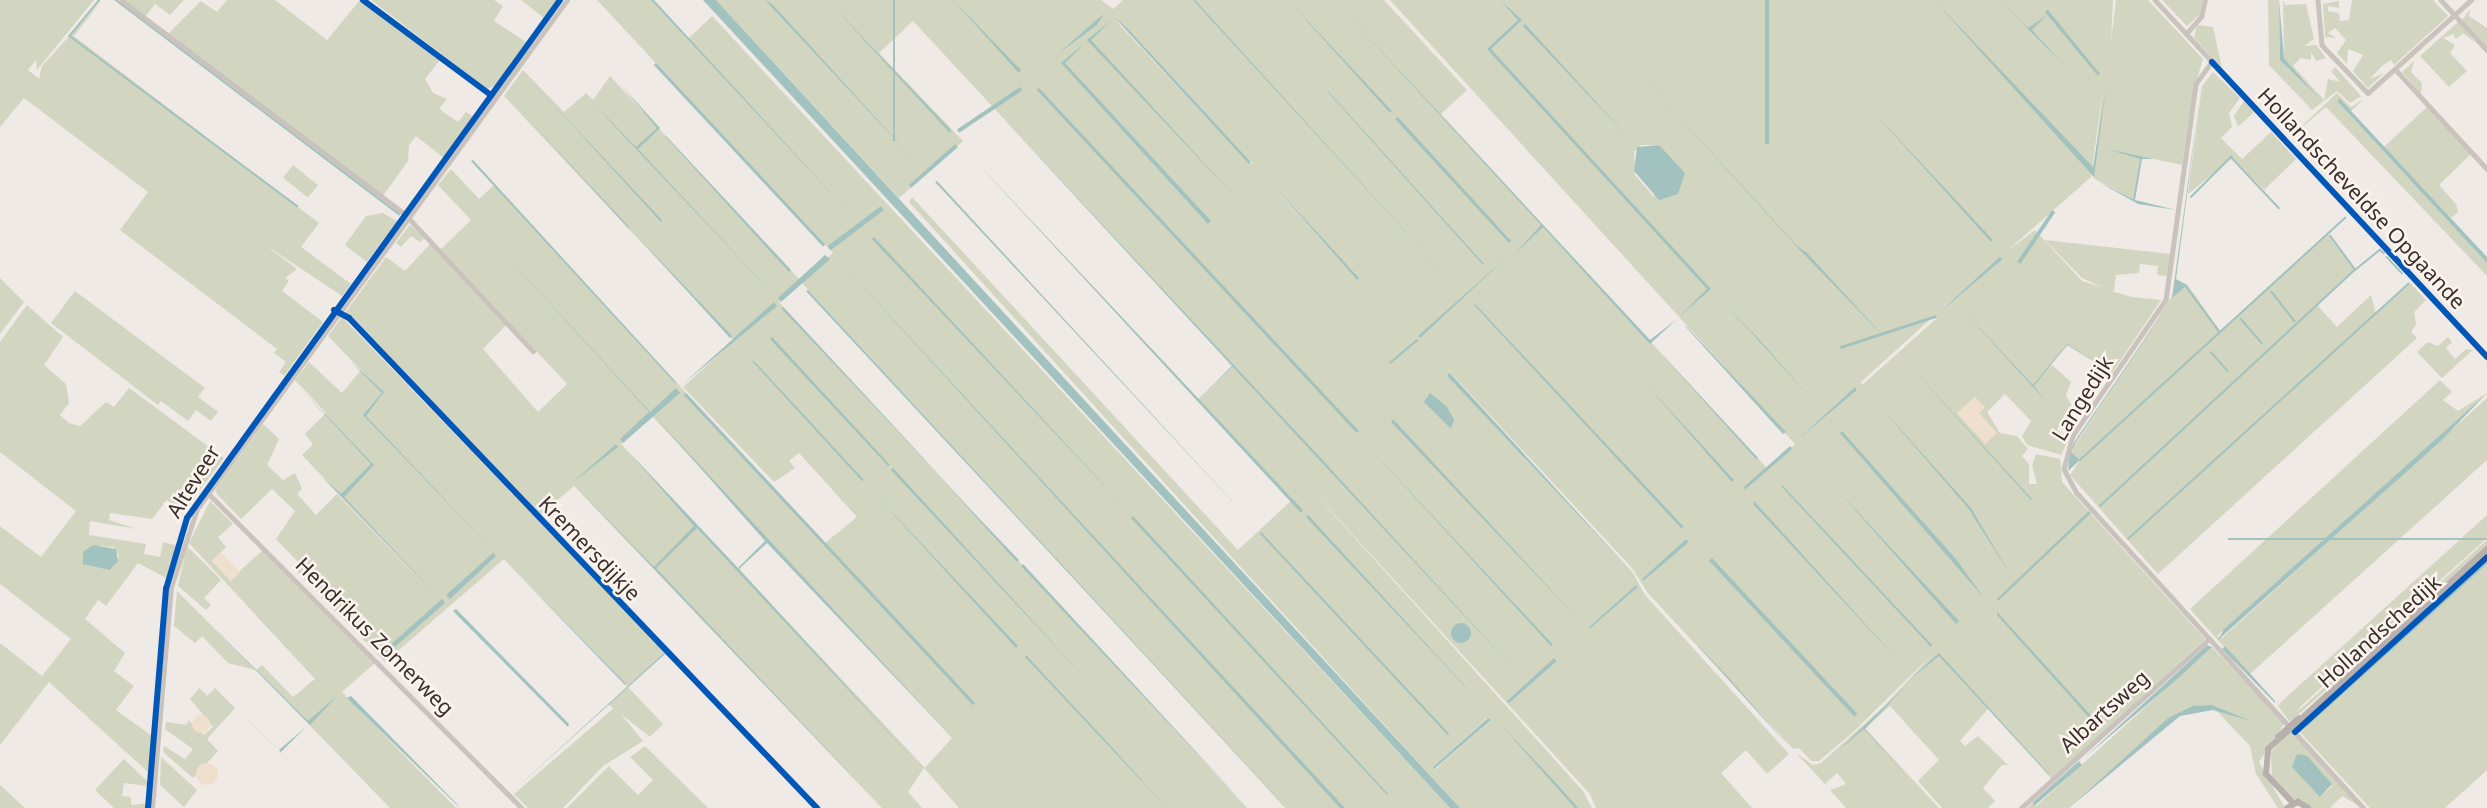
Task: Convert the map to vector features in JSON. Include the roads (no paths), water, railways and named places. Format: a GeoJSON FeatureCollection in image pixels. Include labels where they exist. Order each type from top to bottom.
{"type":"FeatureCollection","features":[{"type":"Feature","properties":{"kind":"main road","name":"Hollandschedijk"},"geometry":{"type":"LineString","coordinates":[[2289,806],[2278,791],[2264,763],[2278,738],[2487,549]]}},
{"type":"Feature","properties":{"kind":"main road"},"geometry":{"type":"LineString","coordinates":[[2289,806],[2308,808]]}},
{"type":"Feature","properties":{"kind":"street"},"geometry":{"type":"LineString","coordinates":[[121,0],[407,218],[533,351]]}},
{"type":"Feature","properties":{"kind":"street"},"geometry":{"type":"LineString","coordinates":[[363,0],[495,97]]}},
{"type":"Feature","properties":{"kind":"street","name":"Alteveer"},"geometry":{"type":"LineString","coordinates":[[152,808],[174,573],[183,539],[207,492],[567,0]]}},
{"type":"Feature","properties":{"kind":"street"},"geometry":{"type":"LineString","coordinates":[[2155,0],[2212,62]]}},
{"type":"Feature","properties":{"kind":"street"},"geometry":{"type":"LineString","coordinates":[[2186,34],[2201,17],[2205,0]]}},
{"type":"Feature","properties":{"kind":"street"},"geometry":{"type":"LineString","coordinates":[[2318,0],[2322,45],[2366,92],[2396,70],[2472,0]]}},
{"type":"Feature","properties":{"kind":"street"},"geometry":{"type":"LineString","coordinates":[[2440,0],[2487,50]]}},
{"type":"Feature","properties":{"kind":"street","name":"Hollandscheveldse Opgaande"},"geometry":{"type":"LineString","coordinates":[[2212,62],[2487,357]]}},
{"type":"Feature","properties":{"kind":"street","name":"Langedijk"},"geometry":{"type":"LineString","coordinates":[[2212,62],[2196,84],[2166,300],[2073,436],[2064,462],[2074,489],[2364,808]]}},
{"type":"Feature","properties":{"kind":"street"},"geometry":{"type":"LineString","coordinates":[[2396,70],[2486,165]]}},
{"type":"Feature","properties":{"kind":"street","name":"Hendrikus Zomerweg"},"geometry":{"type":"LineString","coordinates":[[207,492],[522,808]]}},
{"type":"Feature","properties":{"kind":"street","name":"Albartsweg"},"geometry":{"type":"LineString","coordinates":[[2021,808],[2209,639]]}},
{"type":"Feature","properties":{"kind":"water"},"geometry":{"type":"Polygon","coordinates":[[[651,0],[654,0],[855,219],[651,0]]]}},
{"type":"Feature","properties":{"kind":"water"},"geometry":{"type":"Polygon","coordinates":[[[703,0],[716,0],[1460,808],[1450,808],[703,0]]]}},
{"type":"Feature","properties":{"kind":"water"},"geometry":{"type":"Polygon","coordinates":[[[827,0],[951,130],[950,133],[827,0]]]}},
{"type":"Feature","properties":{"kind":"water"},"geometry":{"type":"Polygon","coordinates":[[[893,0],[895,0],[895,141],[893,141],[893,0]]]}},
{"type":"Feature","properties":{"kind":"water"},"geometry":{"type":"Polygon","coordinates":[[[953,0],[1021,70],[1019,73],[953,0]]]}},
{"type":"Feature","properties":{"kind":"water"},"geometry":{"type":"Polygon","coordinates":[[[1193,0],[1195,0],[1456,287],[1193,0]]]}},
{"type":"Feature","properties":{"kind":"water"},"geometry":{"type":"Polygon","coordinates":[[[1288,0],[1392,111],[1390,113],[1288,0]]]}},
{"type":"Feature","properties":{"kind":"water"},"geometry":{"type":"Polygon","coordinates":[[[1334,0],[1650,340],[1677,319],[1650,344],[1543,227],[1514,255],[1541,225],[1334,0]]]}},
{"type":"Feature","properties":{"kind":"water"},"geometry":{"type":"Polygon","coordinates":[[[1500,0],[1522,20],[1491,49],[1711,289],[1680,316],[1707,289],[1487,49],[1518,20],[1500,0]]]}},
{"type":"Feature","properties":{"kind":"water"},"geometry":{"type":"Polygon","coordinates":[[[1765,0],[1769,0],[1769,144],[1765,144],[1765,0]]]}},
{"type":"Feature","properties":{"kind":"water"},"geometry":{"type":"Polygon","coordinates":[[[1934,0],[2093,167],[2106,87],[2094,177],[1934,0]]]}},
{"type":"Feature","properties":{"kind":"water"},"geometry":{"type":"Polygon","coordinates":[[[1999,0],[2028,28],[2046,16],[2032,30],[2063,64],[1999,0]]]}},
{"type":"Feature","properties":{"kind":"water"},"geometry":{"type":"Polygon","coordinates":[[[2279,0],[2284,58],[2320,100],[2280,60],[2279,0]]]}},
{"type":"Feature","properties":{"kind":"water"},"geometry":{"type":"Polygon","coordinates":[[[766,1],[773,5],[918,164],[766,1]]]}},
{"type":"Feature","properties":{"kind":"water"},"geometry":{"type":"Polygon","coordinates":[[[2048,10],[2100,74],[2098,76],[2045,12],[2048,10]]]}},
{"type":"Feature","properties":{"kind":"water"},"geometry":{"type":"Polygon","coordinates":[[[1104,14],[1097,25],[1059,53],[1094,22],[1104,14]]]}},
{"type":"Feature","properties":{"kind":"water"},"geometry":{"type":"Polygon","coordinates":[[[1115,18],[1128,29],[1251,162],[1249,164],[1115,18]]]}},
{"type":"Feature","properties":{"kind":"water"},"geometry":{"type":"Polygon","coordinates":[[[1112,20],[1091,40],[1239,201],[1087,40],[1112,20]]]}},
{"type":"Feature","properties":{"kind":"water"},"geometry":{"type":"Polygon","coordinates":[[[1525,24],[1629,138],[1523,26],[1525,24]]]}},
{"type":"Feature","properties":{"kind":"water"},"geometry":{"type":"Polygon","coordinates":[[[1084,44],[1065,63],[1211,221],[1208,224],[1061,63],[1084,44]]]}},
{"type":"Feature","properties":{"kind":"water"},"geometry":{"type":"Polygon","coordinates":[[[1623,55],[1797,246],[1807,253],[1888,341],[1797,247],[1623,55]]]}},
{"type":"Feature","properties":{"kind":"water"},"geometry":{"type":"Polygon","coordinates":[[[656,63],[825,244],[823,246],[654,65],[656,63]]]}},
{"type":"Feature","properties":{"kind":"water"},"geometry":{"type":"Polygon","coordinates":[[[2202,81],[2176,279],[2187,285],[2172,298],[2202,81]]]}},
{"type":"Feature","properties":{"kind":"water"},"geometry":{"type":"Polygon","coordinates":[[[620,84],[660,128],[638,149],[774,295],[585,95],[636,147],[657,128],[620,84]]]}},
{"type":"Feature","properties":{"kind":"water"},"geometry":{"type":"Polygon","coordinates":[[[1020,87],[1022,90],[959,133],[957,129],[1020,87]]]}},
{"type":"Feature","properties":{"kind":"water"},"geometry":{"type":"Polygon","coordinates":[[[1039,88],[1359,431],[1357,433],[1037,90],[1039,88]]]}},
{"type":"Feature","properties":{"kind":"water"},"geometry":{"type":"Polygon","coordinates":[[[1327,91],[1484,264],[1483,265],[1327,91]]]}},
{"type":"Feature","properties":{"kind":"water"},"geometry":{"type":"Polygon","coordinates":[[[2339,98],[2487,257],[2487,263],[2338,102],[2339,98]]]}},
{"type":"Feature","properties":{"kind":"water"},"geometry":{"type":"Polygon","coordinates":[[[553,104],[662,220],[661,222],[553,104]]]}},
{"type":"Feature","properties":{"kind":"water"},"geometry":{"type":"Polygon","coordinates":[[[1869,107],[1993,240],[1991,242],[1869,107]]]}},
{"type":"Feature","properties":{"kind":"water"},"geometry":{"type":"Polygon","coordinates":[[[1000,115],[1316,453],[1524,680],[1233,367],[1203,395],[1232,366],[1000,115]]]}},
{"type":"Feature","properties":{"kind":"water"},"geometry":{"type":"Polygon","coordinates":[[[1398,117],[1511,241],[1509,243],[1395,119],[1398,117]]]}},
{"type":"Feature","properties":{"kind":"water"},"geometry":{"type":"Polygon","coordinates":[[[532,123],[629,227],[628,228],[532,123]]]}},
{"type":"Feature","properties":{"kind":"water"},"geometry":{"type":"Polygon","coordinates":[[[665,136],[791,270],[789,272],[665,136]]]}},
{"type":"Feature","properties":{"kind":"water"},"geometry":{"type":"Polygon","coordinates":[[[955,144],[958,147],[911,188],[909,185],[955,144]]]}},
{"type":"Feature","properties":{"kind":"water"},"geometry":{"type":"Polygon","coordinates":[[[1659,145],[1685,173],[1678,194],[1659,200],[1634,171],[1637,147],[1659,145]]]}},
{"type":"Feature","properties":{"kind":"water"},"geometry":{"type":"Polygon","coordinates":[[[2103,148],[2154,159],[2142,159],[2135,200],[2176,210],[2138,204],[2097,181],[2133,199],[2140,159],[2103,148]]]}},
{"type":"Feature","properties":{"kind":"water"},"geometry":{"type":"Polygon","coordinates":[[[966,151],[1303,510],[1301,513],[966,151]]]}},
{"type":"Feature","properties":{"kind":"water"},"geometry":{"type":"Polygon","coordinates":[[[473,160],[676,382],[675,383],[471,161],[473,160]]]}},
{"type":"Feature","properties":{"kind":"water"},"geometry":{"type":"Polygon","coordinates":[[[937,181],[1257,528],[935,182],[937,181]]]}},
{"type":"Feature","properties":{"kind":"water"},"geometry":{"type":"Polygon","coordinates":[[[1271,183],[1326,242],[1360,279],[1357,280],[1271,183]]]}},
{"type":"Feature","properties":{"kind":"water"},"geometry":{"type":"Polygon","coordinates":[[[881,206],[884,210],[831,250],[827,246],[881,206]]]}},
{"type":"Feature","properties":{"kind":"water"},"geometry":{"type":"Polygon","coordinates":[[[2052,210],[2055,212],[2021,264],[2017,261],[2052,210]]]}},
{"type":"Feature","properties":{"kind":"water"},"geometry":{"type":"Polygon","coordinates":[[[476,223],[650,412],[676,388],[680,393],[623,443],[620,439],[649,412],[476,223]]]}},
{"type":"Feature","properties":{"kind":"water"},"geometry":{"type":"Polygon","coordinates":[[[635,234],[732,336],[730,338],[635,234]]]}},
{"type":"Feature","properties":{"kind":"water"},"geometry":{"type":"Polygon","coordinates":[[[874,237],[1130,513],[872,239],[874,237]]]}},
{"type":"Feature","properties":{"kind":"water"},"geometry":{"type":"Polygon","coordinates":[[[825,255],[830,259],[781,302],[778,298],[825,255]]]}},
{"type":"Feature","properties":{"kind":"water"},"geometry":{"type":"Polygon","coordinates":[[[1508,256],[1420,338],[1418,336],[1508,256]]]}},
{"type":"Feature","properties":{"kind":"water"},"geometry":{"type":"Polygon","coordinates":[[[2000,257],[2003,259],[1941,311],[1941,310],[2000,257]]]}},
{"type":"Feature","properties":{"kind":"water"},"geometry":{"type":"Polygon","coordinates":[[[842,264],[1149,596],[1345,808],[1340,808],[842,264]]]}},
{"type":"Feature","properties":{"kind":"water"},"geometry":{"type":"Polygon","coordinates":[[[808,290],[1016,515],[1287,808],[806,291],[808,290]]]}},
{"type":"Feature","properties":{"kind":"water"},"geometry":{"type":"Polygon","coordinates":[[[1717,297],[1758,338],[1815,403],[1750,331],[1717,297]]]}},
{"type":"Feature","properties":{"kind":"water"},"geometry":{"type":"Polygon","coordinates":[[[774,302],[777,306],[683,384],[774,302]]]}},
{"type":"Feature","properties":{"kind":"water"},"geometry":{"type":"Polygon","coordinates":[[[1957,304],[2033,385],[2067,344],[2108,370],[2067,345],[2034,386],[2044,399],[1957,304]]]}},
{"type":"Feature","properties":{"kind":"water"},"geometry":{"type":"Polygon","coordinates":[[[2169,304],[2078,439],[2071,452],[2080,460],[2068,471],[2070,451],[2077,438],[2169,304]]]}},
{"type":"Feature","properties":{"kind":"water"},"geometry":{"type":"Polygon","coordinates":[[[1474,305],[1683,526],[1682,529],[1474,305]]]}},
{"type":"Feature","properties":{"kind":"water"},"geometry":{"type":"Polygon","coordinates":[[[783,307],[942,478],[781,308],[783,307]]]}},
{"type":"Feature","properties":{"kind":"water"},"geometry":{"type":"Polygon","coordinates":[[[1936,315],[1937,318],[1841,349],[1840,346],[1936,315]]]}},
{"type":"Feature","properties":{"kind":"water"},"geometry":{"type":"Polygon","coordinates":[[[1686,326],[1786,432],[1783,434],[1686,326]]]}},
{"type":"Feature","properties":{"kind":"water"},"geometry":{"type":"Polygon","coordinates":[[[361,331],[373,341],[534,512],[361,331]]]}},
{"type":"Feature","properties":{"kind":"water"},"geometry":{"type":"Polygon","coordinates":[[[772,337],[890,465],[888,466],[770,339],[772,337]]]}},
{"type":"Feature","properties":{"kind":"water"},"geometry":{"type":"Polygon","coordinates":[[[1658,350],[1758,458],[1756,459],[1658,350]]]}},
{"type":"Feature","properties":{"kind":"water"},"geometry":{"type":"Polygon","coordinates":[[[1902,357],[2032,499],[2031,500],[1902,357]]]}},
{"type":"Feature","properties":{"kind":"water"},"geometry":{"type":"Polygon","coordinates":[[[350,361],[384,392],[366,416],[492,549],[363,415],[382,393],[350,361]]]}},
{"type":"Feature","properties":{"kind":"water"},"geometry":{"type":"Polygon","coordinates":[[[752,361],[754,361],[864,480],[862,481],[752,361]]]}},
{"type":"Feature","properties":{"kind":"water"},"geometry":{"type":"Polygon","coordinates":[[[1449,372],[1633,573],[1447,376],[1449,372]]]}},
{"type":"Feature","properties":{"kind":"water"},"geometry":{"type":"Polygon","coordinates":[[[1646,384],[1734,480],[1732,482],[1646,384]]]}},
{"type":"Feature","properties":{"kind":"water"},"geometry":{"type":"Polygon","coordinates":[[[299,387],[374,465],[344,497],[440,599],[323,478],[341,494],[371,464],[299,387]]]}},
{"type":"Feature","properties":{"kind":"water"},"geometry":{"type":"Polygon","coordinates":[[[1855,387],[1857,390],[1795,442],[1796,441],[1855,387]]]}},
{"type":"Feature","properties":{"kind":"water"},"geometry":{"type":"Polygon","coordinates":[[[686,393],[975,703],[973,705],[684,395],[686,393]]]}},
{"type":"Feature","properties":{"kind":"water"},"geometry":{"type":"Polygon","coordinates":[[[1430,393],[1447,407],[1454,420],[1451,429],[1424,402],[1430,393]]]}},
{"type":"Feature","properties":{"kind":"water"},"geometry":{"type":"Polygon","coordinates":[[[2487,393],[2442,440],[2218,640],[2224,629],[2487,393]]]}},
{"type":"Feature","properties":{"kind":"water"},"geometry":{"type":"Polygon","coordinates":[[[1877,403],[1971,508],[2011,576],[1968,508],[1877,403]]]}},
{"type":"Feature","properties":{"kind":"water"},"geometry":{"type":"Polygon","coordinates":[[[657,419],[946,731],[767,543],[739,569],[914,760],[697,528],[656,568],[882,808],[579,490],[654,567],[694,526],[628,451],[738,568],[765,541],[657,419]]]}},
{"type":"Feature","properties":{"kind":"water"},"geometry":{"type":"Polygon","coordinates":[[[1393,419],[1580,621],[1391,422],[1393,419]]]}},
{"type":"Feature","properties":{"kind":"water"},"geometry":{"type":"Polygon","coordinates":[[[1842,431],[1956,559],[1984,598],[1840,433],[1842,431]]]}},
{"type":"Feature","properties":{"kind":"water"},"geometry":{"type":"Polygon","coordinates":[[[1365,443],[1553,645],[1551,646],[1365,443]]]}},
{"type":"Feature","properties":{"kind":"water"},"geometry":{"type":"Polygon","coordinates":[[[616,444],[618,447],[572,483],[616,444]]]}},
{"type":"Feature","properties":{"kind":"water"},"geometry":{"type":"Polygon","coordinates":[[[1790,446],[1792,449],[1745,490],[1744,487],[1790,446]]]}},
{"type":"Feature","properties":{"kind":"water"},"geometry":{"type":"Polygon","coordinates":[[[893,468],[1085,678],[891,470],[893,468]]]}},
{"type":"Feature","properties":{"kind":"water"},"geometry":{"type":"Polygon","coordinates":[[[944,482],[1019,560],[1017,562],[944,482]]]}},
{"type":"Feature","properties":{"kind":"water"},"geometry":{"type":"Polygon","coordinates":[[[1781,486],[1932,645],[1931,647],[1781,486]]]}},
{"type":"Feature","properties":{"kind":"water"},"geometry":{"type":"Polygon","coordinates":[[[1835,487],[1959,621],[1956,624],[1835,487]]]}},
{"type":"Feature","properties":{"kind":"water"},"geometry":{"type":"Polygon","coordinates":[[[873,492],[1018,646],[1016,648],[873,492]]]}},
{"type":"Feature","properties":{"kind":"water"},"geometry":{"type":"Polygon","coordinates":[[[1754,501],[1907,670],[1753,504],[1754,501]]]}},
{"type":"Feature","properties":{"kind":"water"},"geometry":{"type":"Polygon","coordinates":[[[2089,511],[2091,513],[1998,601],[1997,599],[2089,511]]]}},
{"type":"Feature","properties":{"kind":"water"},"geometry":{"type":"Polygon","coordinates":[[[1308,515],[1487,710],[1306,517],[1308,515]]]}},
{"type":"Feature","properties":{"kind":"water"},"geometry":{"type":"Polygon","coordinates":[[[1133,516],[1388,794],[1387,795],[1131,518],[1133,516]]]}},
{"type":"Feature","properties":{"kind":"water"},"geometry":{"type":"Polygon","coordinates":[[[1261,532],[1449,734],[1448,735],[1260,533],[1261,532]]]}},
{"type":"Feature","properties":{"kind":"water"},"geometry":{"type":"Polygon","coordinates":[[[2228,538],[2487,538],[2487,540],[2228,540],[2228,538]]]}},
{"type":"Feature","properties":{"kind":"water"},"geometry":{"type":"Polygon","coordinates":[[[1686,539],[1689,542],[1643,581],[1642,579],[1686,539]]]}},
{"type":"Feature","properties":{"kind":"water"},"geometry":{"type":"Polygon","coordinates":[[[93,545],[116,549],[118,561],[110,570],[83,564],[83,552],[93,545]]]}},
{"type":"Feature","properties":{"kind":"water"},"geometry":{"type":"Polygon","coordinates":[[[493,553],[496,556],[450,599],[446,595],[493,553]]]}},
{"type":"Feature","properties":{"kind":"water"},"geometry":{"type":"Polygon","coordinates":[[[1712,558],[1857,714],[1854,717],[1709,561],[1712,558]]]}},
{"type":"Feature","properties":{"kind":"water"},"geometry":{"type":"Polygon","coordinates":[[[2487,561],[2487,564],[2305,728],[2315,715],[2487,561]]]}},
{"type":"Feature","properties":{"kind":"water"},"geometry":{"type":"Polygon","coordinates":[[[1023,564],[1248,808],[1021,566],[1023,564]]]}},
{"type":"Feature","properties":{"kind":"water"},"geometry":{"type":"Polygon","coordinates":[[[509,565],[626,684],[625,685],[509,565]]]}},
{"type":"Feature","properties":{"kind":"water"},"geometry":{"type":"Polygon","coordinates":[[[1636,585],[1638,587],[1589,629],[1589,627],[1636,585]]]}},
{"type":"Feature","properties":{"kind":"water"},"geometry":{"type":"Polygon","coordinates":[[[604,589],[723,712],[665,654],[512,792],[664,653],[604,589]]]}},
{"type":"Feature","properties":{"kind":"water"},"geometry":{"type":"Polygon","coordinates":[[[442,599],[445,603],[382,658],[379,655],[442,599]]]}},
{"type":"Feature","properties":{"kind":"water"},"geometry":{"type":"Polygon","coordinates":[[[456,609],[569,724],[568,727],[453,611],[456,609]]]}},
{"type":"Feature","properties":{"kind":"water"},"geometry":{"type":"Polygon","coordinates":[[[1997,612],[2095,720],[2093,722],[1997,615],[1997,612]]]}},
{"type":"Feature","properties":{"kind":"water"},"geometry":{"type":"Polygon","coordinates":[[[1461,623],[1468,626],[1471,633],[1468,640],[1461,643],[1454,640],[1451,633],[1454,626],[1461,623]]]}},
{"type":"Feature","properties":{"kind":"water"},"geometry":{"type":"Polygon","coordinates":[[[215,629],[308,721],[337,696],[310,725],[215,629]]]}},
{"type":"Feature","properties":{"kind":"water"},"geometry":{"type":"Polygon","coordinates":[[[1692,639],[1729,678],[1790,748],[1692,639]]]}},
{"type":"Feature","properties":{"kind":"water"},"geometry":{"type":"Polygon","coordinates":[[[2207,645],[2212,647],[2084,758],[2207,645]]]}},
{"type":"Feature","properties":{"kind":"water"},"geometry":{"type":"Polygon","coordinates":[[[2225,646],[2275,701],[2275,703],[2222,649],[2225,646]]]}},
{"type":"Feature","properties":{"kind":"water"},"geometry":{"type":"Polygon","coordinates":[[[1939,653],[2049,775],[1939,656],[1908,681],[1939,653]]]}},
{"type":"Feature","properties":{"kind":"water"},"geometry":{"type":"Polygon","coordinates":[[[1026,655],[1108,743],[1167,808],[1025,657],[1026,655]]]}},
{"type":"Feature","properties":{"kind":"water"},"geometry":{"type":"Polygon","coordinates":[[[1554,658],[1557,661],[1508,704],[1507,701],[1554,658]]]}},
{"type":"Feature","properties":{"kind":"water"},"geometry":{"type":"Polygon","coordinates":[[[1906,686],[1865,729],[1911,781],[1864,729],[1838,751],[1906,686]]]}},
{"type":"Feature","properties":{"kind":"water"},"geometry":{"type":"Polygon","coordinates":[[[351,696],[456,803],[460,808],[347,698],[351,696]]]}},
{"type":"Feature","properties":{"kind":"water"},"geometry":{"type":"Polygon","coordinates":[[[2212,705],[2251,721],[2213,710],[2180,716],[2069,808],[2168,718],[2193,706],[2212,705]]]}},
{"type":"Feature","properties":{"kind":"water"},"geometry":{"type":"Polygon","coordinates":[[[238,710],[279,750],[307,726],[281,752],[338,808],[238,710]]]}},
{"type":"Feature","properties":{"kind":"water"},"geometry":{"type":"Polygon","coordinates":[[[1488,718],[1491,720],[1433,770],[1433,767],[1488,718]]]}},
{"type":"Feature","properties":{"kind":"water"},"geometry":{"type":"Polygon","coordinates":[[[1501,725],[1557,784],[1578,808],[1575,808],[1501,725]]]}},
{"type":"Feature","properties":{"kind":"water"},"geometry":{"type":"Polygon","coordinates":[[[2297,754],[2307,756],[2332,784],[2320,797],[2292,767],[2297,754]]]}},
{"type":"Feature","properties":{"kind":"water"},"geometry":{"type":"Polygon","coordinates":[[[2079,761],[2082,765],[2034,806],[2033,802],[2079,761]]]}},
{"type":"Feature","properties":{"kind":"waterway"},"geometry":{"type":"LineString","coordinates":[[100,0],[70,36],[297,206]]}},
{"type":"Feature","properties":{"kind":"waterway"},"geometry":{"type":"LineString","coordinates":[[116,0],[399,214]]}},
{"type":"Feature","properties":{"kind":"waterway"},"geometry":{"type":"LineString","coordinates":[[2191,197],[2231,157],[2279,208]]}},
{"type":"Feature","properties":{"kind":"waterway"},"geometry":{"type":"LineString","coordinates":[[2080,460],[2345,218]]}},
{"type":"Feature","properties":{"kind":"waterway"},"geometry":{"type":"LineString","coordinates":[[2100,506],[2355,270],[2330,236]]}},
{"type":"Feature","properties":{"kind":"waterway"},"geometry":{"type":"LineString","coordinates":[[2355,270],[2380,250],[2384,253]]}},
{"type":"Feature","properties":{"kind":"waterway"},"geometry":{"type":"LineString","coordinates":[[2387,257],[2402,273]]}},
{"type":"Feature","properties":{"kind":"waterway"},"geometry":{"type":"LineString","coordinates":[[2128,539],[2408,284]]}},
{"type":"Feature","properties":{"kind":"waterway"},"geometry":{"type":"LineString","coordinates":[[2186,286],[2219,331]]}},
{"type":"Feature","properties":{"kind":"waterway"},"geometry":{"type":"LineString","coordinates":[[2272,292],[2295,321]]}},
{"type":"Feature","properties":{"kind":"waterway"},"geometry":{"type":"LineString","coordinates":[[2241,319],[2262,343]]}},
{"type":"Feature","properties":{"kind":"waterway"},"geometry":{"type":"LineString","coordinates":[[1390,363],[1417,340]]}},
{"type":"Feature","properties":{"kind":"waterway"},"geometry":{"type":"LineString","coordinates":[[2211,352],[2228,371]]}}]}
